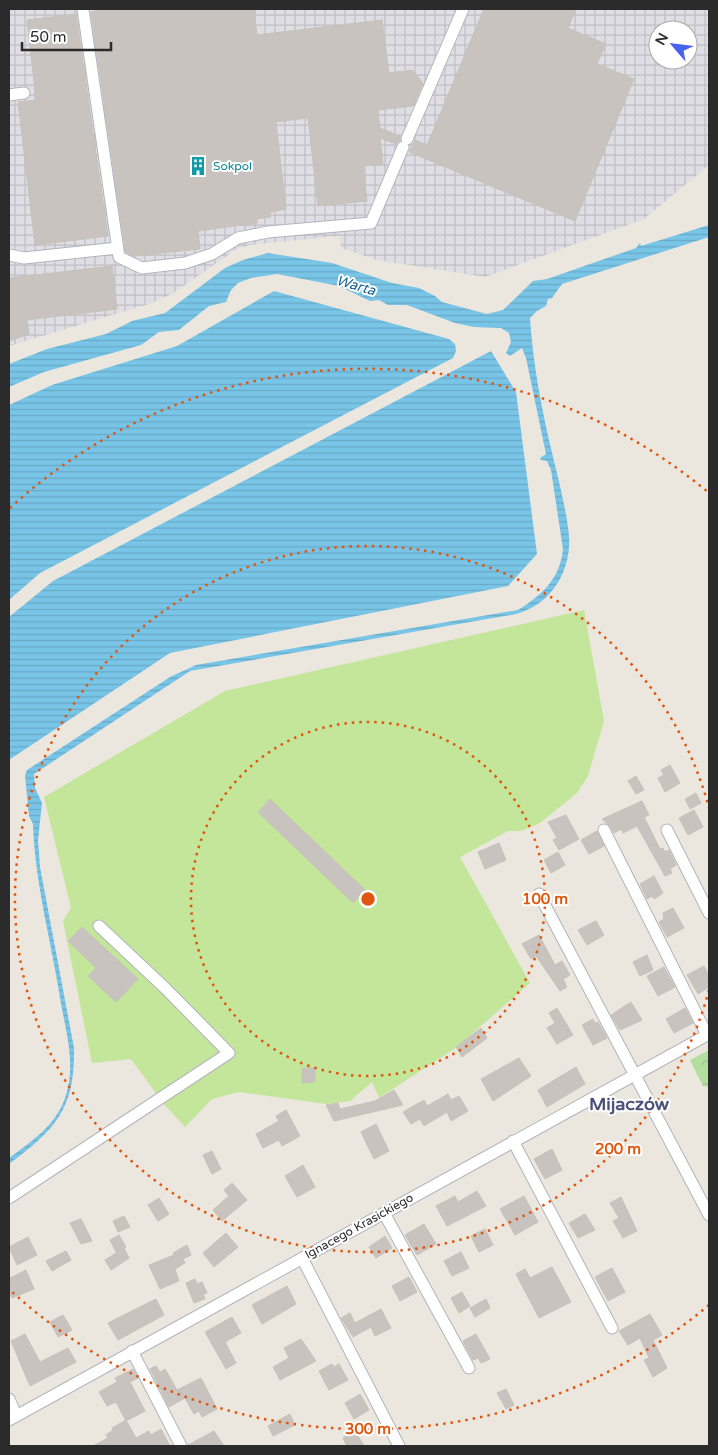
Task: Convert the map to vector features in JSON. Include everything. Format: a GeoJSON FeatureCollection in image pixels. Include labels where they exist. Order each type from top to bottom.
{"type":"FeatureCollection","features":[{"type":"Feature","properties":{"kind":"street"},"geometry":{"type":"LineString","coordinates":[[83,9],[119,257],[142,268],[194,260],[212,254],[238,238],[268,232],[371,223],[463,9]]}},
{"type":"Feature","properties":{"kind":"street"},"geometry":{"type":"LineString","coordinates":[[9,95],[24,93]]}},
{"type":"Feature","properties":{"kind":"street"},"geometry":{"type":"LineString","coordinates":[[9,255],[24,258],[118,248]]}},
{"type":"Feature","properties":{"kind":"street"},"geometry":{"type":"LineString","coordinates":[[604,830],[708,1035]]}},
{"type":"Feature","properties":{"kind":"street"},"geometry":{"type":"LineString","coordinates":[[667,830],[709,913]]}},
{"type":"Feature","properties":{"kind":"street"},"geometry":{"type":"LineString","coordinates":[[539,894],[709,1215]]}},
{"type":"Feature","properties":{"kind":"street"},"geometry":{"type":"LineString","coordinates":[[9,1198],[229,1053],[165,988],[99,926]]}},
{"type":"Feature","properties":{"kind":"street","name":"Ignacego Krasickiego"},"geometry":{"type":"LineString","coordinates":[[12,1418],[708,1035]]}},
{"type":"Feature","properties":{"kind":"street"},"geometry":{"type":"LineString","coordinates":[[513,1141],[612,1328]]}},
{"type":"Feature","properties":{"kind":"street"},"geometry":{"type":"LineString","coordinates":[[384,1212],[469,1368]]}},
{"type":"Feature","properties":{"kind":"street"},"geometry":{"type":"LineString","coordinates":[[302,1258],[399,1446]]}},
{"type":"Feature","properties":{"kind":"street"},"geometry":{"type":"LineString","coordinates":[[132,1351],[182,1446]]}},
{"type":"Feature","properties":{"kind":"street"},"geometry":{"type":"LineString","coordinates":[[9,1399],[12,1418]]}},
{"type":"Feature","properties":{"kind":"shaded area"},"geometry":{"type":"Polygon","coordinates":[[[9,9],[709,9],[709,165],[644,219],[485,277],[377,260],[341,248],[340,236],[250,245],[237,249],[172,294],[149,304],[9,346],[9,9]]]}},
{"type":"Feature","properties":{"kind":"green space"},"geometry":{"type":"Polygon","coordinates":[[[584,610],[604,721],[588,776],[577,793],[540,823],[521,831],[508,831],[460,857],[530,983],[457,1047],[379,1098],[372,1082],[350,1101],[326,1104],[239,1092],[212,1099],[185,1127],[163,1103],[131,1059],[92,1063],[63,921],[71,908],[44,797],[225,691],[584,610]]]}},
{"type":"Feature","properties":{"kind":"green space"},"geometry":{"type":"Polygon","coordinates":[[[709,1050],[709,1087],[703,1086],[690,1060],[709,1050]]]}},
{"type":"Feature","properties":{"kind":"water","name":"Warta"},"geometry":{"type":"Polygon","coordinates":[[[709,225],[709,237],[562,284],[552,298],[548,299],[546,306],[530,318],[538,388],[564,502],[569,538],[567,558],[560,580],[537,605],[516,614],[190,671],[34,774],[35,788],[42,803],[38,840],[40,867],[74,1048],[73,1069],[71,1087],[59,1116],[39,1140],[9,1164],[9,1158],[26,1146],[56,1117],[65,1098],[70,1074],[68,1039],[40,892],[33,824],[29,816],[25,775],[27,770],[170,677],[196,665],[518,610],[542,592],[554,578],[563,549],[551,470],[547,461],[540,458],[546,454],[526,358],[522,348],[510,356],[506,353],[511,342],[509,333],[501,328],[474,327],[455,323],[407,305],[388,305],[379,300],[370,301],[339,286],[277,274],[251,278],[238,283],[231,290],[226,302],[209,306],[179,330],[159,332],[141,345],[44,372],[9,387],[9,364],[47,349],[106,334],[132,321],[165,313],[225,268],[243,260],[268,253],[332,263],[392,283],[419,288],[442,302],[487,314],[503,310],[533,281],[547,279],[636,248],[640,243],[641,246],[709,225]]]}},
{"type":"Feature","properties":{"kind":"water"},"geometry":{"type":"Polygon","coordinates":[[[274,291],[449,339],[455,344],[456,351],[453,358],[40,573],[9,600],[9,405],[52,385],[177,346],[274,291]]]}},
{"type":"Feature","properties":{"kind":"water"},"geometry":{"type":"Polygon","coordinates":[[[491,351],[516,392],[537,554],[508,586],[170,653],[9,760],[9,617],[53,581],[491,351]]]}},
{"type":"Feature","properties":{"kind":"building","name":"Sokpol"},"geometry":{"type":"Polygon","coordinates":[[[97,9],[254,9],[257,35],[382,20],[389,73],[412,70],[423,83],[413,106],[378,110],[380,128],[400,136],[400,140],[396,144],[380,138],[383,164],[363,166],[367,201],[318,206],[308,118],[276,122],[286,209],[270,212],[271,217],[257,219],[257,223],[198,231],[200,249],[133,256],[126,252],[123,234],[91,12],[97,11],[97,9]]]}},
{"type":"Feature","properties":{"kind":"building"},"geometry":{"type":"Polygon","coordinates":[[[484,9],[576,9],[568,28],[606,44],[597,64],[634,79],[575,221],[409,152],[415,140],[427,145],[484,9]]]}},
{"type":"Feature","properties":{"kind":"building"},"geometry":{"type":"Polygon","coordinates":[[[76,14],[108,236],[35,245],[18,102],[36,100],[27,20],[76,14]]]}},
{"type":"Feature","properties":{"kind":"building"},"geometry":{"type":"Polygon","coordinates":[[[112,266],[117,309],[27,320],[29,334],[9,341],[9,278],[112,266]]]}},
{"type":"Feature","properties":{"kind":"building"},"geometry":{"type":"Polygon","coordinates":[[[670,765],[680,783],[665,792],[658,778],[664,775],[661,770],[670,765]]]}},
{"type":"Feature","properties":{"kind":"building"},"geometry":{"type":"Polygon","coordinates":[[[636,776],[644,790],[636,794],[628,781],[636,776]]]}},
{"type":"Feature","properties":{"kind":"building"},"geometry":{"type":"Polygon","coordinates":[[[696,793],[701,803],[690,809],[685,799],[696,793]]]}},
{"type":"Feature","properties":{"kind":"building"},"geometry":{"type":"Polygon","coordinates":[[[270,799],[365,890],[353,903],[258,812],[270,799]]]}},
{"type":"Feature","properties":{"kind":"building"},"geometry":{"type":"Polygon","coordinates":[[[642,801],[649,815],[644,817],[660,849],[663,848],[665,852],[669,850],[676,865],[670,869],[672,873],[665,876],[637,826],[623,833],[621,829],[614,833],[610,826],[602,819],[642,801]]]}},
{"type":"Feature","properties":{"kind":"building"},"geometry":{"type":"Polygon","coordinates":[[[694,810],[703,827],[688,835],[679,818],[694,810]]]}},
{"type":"Feature","properties":{"kind":"building"},"geometry":{"type":"Polygon","coordinates":[[[566,815],[579,839],[559,850],[553,840],[557,838],[548,822],[566,815]]]}},
{"type":"Feature","properties":{"kind":"building"},"geometry":{"type":"Polygon","coordinates":[[[597,831],[604,846],[589,854],[581,840],[597,831]]]}},
{"type":"Feature","properties":{"kind":"building"},"geometry":{"type":"Polygon","coordinates":[[[499,843],[506,860],[485,869],[478,852],[499,843]]]}},
{"type":"Feature","properties":{"kind":"building"},"geometry":{"type":"Polygon","coordinates":[[[558,852],[565,865],[551,873],[544,860],[558,852]]]}},
{"type":"Feature","properties":{"kind":"building"},"geometry":{"type":"Polygon","coordinates":[[[654,876],[663,893],[654,899],[652,896],[647,899],[640,884],[654,876]]]}},
{"type":"Feature","properties":{"kind":"building"},"geometry":{"type":"Polygon","coordinates":[[[673,908],[684,928],[667,937],[659,922],[664,919],[663,913],[673,908]]]}},
{"type":"Feature","properties":{"kind":"building"},"geometry":{"type":"Polygon","coordinates":[[[596,921],[604,935],[587,945],[578,930],[596,921]]]}},
{"type":"Feature","properties":{"kind":"building"},"geometry":{"type":"Polygon","coordinates":[[[82,927],[138,979],[116,1002],[88,976],[96,968],[68,941],[82,927]]]}},
{"type":"Feature","properties":{"kind":"building"},"geometry":{"type":"Polygon","coordinates":[[[539,935],[555,965],[562,961],[570,975],[563,979],[567,987],[560,991],[536,956],[531,959],[522,944],[539,935]]]}},
{"type":"Feature","properties":{"kind":"building"},"geometry":{"type":"Polygon","coordinates":[[[647,955],[653,970],[640,976],[633,962],[647,955]]]}},
{"type":"Feature","properties":{"kind":"building"},"geometry":{"type":"Polygon","coordinates":[[[704,966],[709,976],[709,987],[698,994],[687,975],[704,966]]]}},
{"type":"Feature","properties":{"kind":"building"},"geometry":{"type":"Polygon","coordinates":[[[664,967],[675,987],[658,996],[647,976],[664,967]]]}},
{"type":"Feature","properties":{"kind":"building"},"geometry":{"type":"Polygon","coordinates":[[[631,1002],[642,1020],[620,1030],[611,1015],[631,1002]]]}},
{"type":"Feature","properties":{"kind":"building"},"geometry":{"type":"Polygon","coordinates":[[[557,1008],[573,1035],[557,1044],[547,1028],[555,1023],[549,1013],[557,1008]]]}},
{"type":"Feature","properties":{"kind":"building"},"geometry":{"type":"Polygon","coordinates":[[[685,1008],[693,1023],[674,1033],[666,1019],[685,1008]]]}},
{"type":"Feature","properties":{"kind":"building"},"geometry":{"type":"Polygon","coordinates":[[[593,1019],[595,1023],[598,1022],[607,1038],[593,1045],[582,1025],[593,1019]]]}},
{"type":"Feature","properties":{"kind":"building"},"geometry":{"type":"Polygon","coordinates":[[[481,1028],[487,1038],[462,1057],[456,1047],[481,1028]]]}},
{"type":"Feature","properties":{"kind":"building"},"geometry":{"type":"Polygon","coordinates":[[[519,1058],[531,1076],[493,1101],[481,1079],[519,1058]]]}},
{"type":"Feature","properties":{"kind":"building"},"geometry":{"type":"Polygon","coordinates":[[[576,1067],[585,1084],[547,1107],[538,1090],[576,1067]]]}},
{"type":"Feature","properties":{"kind":"building"},"geometry":{"type":"Polygon","coordinates":[[[302,1068],[315,1068],[315,1082],[302,1083],[302,1068]]]}},
{"type":"Feature","properties":{"kind":"building"},"geometry":{"type":"Polygon","coordinates":[[[394,1090],[403,1105],[334,1121],[326,1105],[338,1103],[340,1109],[375,1101],[394,1090]]]}},
{"type":"Feature","properties":{"kind":"building"},"geometry":{"type":"Polygon","coordinates":[[[448,1094],[451,1100],[459,1096],[468,1111],[451,1121],[447,1112],[424,1126],[420,1119],[411,1124],[403,1112],[424,1100],[427,1106],[448,1094]]]}},
{"type":"Feature","properties":{"kind":"building"},"geometry":{"type":"Polygon","coordinates":[[[286,1110],[300,1136],[282,1146],[279,1140],[263,1148],[256,1134],[279,1121],[276,1116],[286,1110]]]}},
{"type":"Feature","properties":{"kind":"building"},"geometry":{"type":"Polygon","coordinates":[[[376,1124],[389,1151],[374,1159],[361,1132],[376,1124]]]}},
{"type":"Feature","properties":{"kind":"building"},"geometry":{"type":"Polygon","coordinates":[[[552,1149],[562,1170],[545,1179],[534,1159],[552,1149]]]}},
{"type":"Feature","properties":{"kind":"building"},"geometry":{"type":"Polygon","coordinates":[[[212,1151],[221,1169],[212,1174],[203,1155],[212,1151]]]}},
{"type":"Feature","properties":{"kind":"building"},"geometry":{"type":"Polygon","coordinates":[[[303,1165],[315,1187],[297,1197],[285,1176],[303,1165]]]}},
{"type":"Feature","properties":{"kind":"building"},"geometry":{"type":"Polygon","coordinates":[[[232,1183],[247,1200],[222,1221],[213,1210],[229,1196],[224,1190],[232,1183]]]}},
{"type":"Feature","properties":{"kind":"building"},"geometry":{"type":"Polygon","coordinates":[[[477,1191],[486,1206],[447,1226],[436,1206],[455,1196],[458,1202],[477,1191]]]}},
{"type":"Feature","properties":{"kind":"building"},"geometry":{"type":"Polygon","coordinates":[[[524,1196],[538,1222],[515,1235],[500,1209],[524,1196]]]}},
{"type":"Feature","properties":{"kind":"building"},"geometry":{"type":"Polygon","coordinates":[[[621,1197],[637,1231],[623,1238],[613,1221],[619,1218],[610,1203],[621,1197]]]}},
{"type":"Feature","properties":{"kind":"building"},"geometry":{"type":"Polygon","coordinates":[[[159,1198],[169,1214],[158,1221],[148,1205],[159,1198]]]}},
{"type":"Feature","properties":{"kind":"building"},"geometry":{"type":"Polygon","coordinates":[[[585,1214],[595,1230],[578,1238],[569,1223],[585,1214]]]}},
{"type":"Feature","properties":{"kind":"building"},"geometry":{"type":"Polygon","coordinates":[[[124,1216],[130,1227],[118,1232],[113,1221],[124,1216]]]}},
{"type":"Feature","properties":{"kind":"building"},"geometry":{"type":"Polygon","coordinates":[[[81,1219],[92,1241],[81,1244],[70,1223],[81,1219]]]}},
{"type":"Feature","properties":{"kind":"building"},"geometry":{"type":"Polygon","coordinates":[[[424,1224],[436,1244],[417,1255],[405,1235],[424,1224]]]}},
{"type":"Feature","properties":{"kind":"building"},"geometry":{"type":"Polygon","coordinates":[[[485,1229],[493,1245],[479,1252],[471,1236],[485,1229]]]}},
{"type":"Feature","properties":{"kind":"building"},"geometry":{"type":"Polygon","coordinates":[[[226,1233],[238,1247],[214,1267],[203,1253],[226,1233]]]}},
{"type":"Feature","properties":{"kind":"building"},"geometry":{"type":"Polygon","coordinates":[[[119,1235],[126,1247],[116,1252],[110,1240],[119,1235]]]}},
{"type":"Feature","properties":{"kind":"building"},"geometry":{"type":"Polygon","coordinates":[[[385,1236],[392,1248],[376,1258],[369,1247],[385,1236]]]}},
{"type":"Feature","properties":{"kind":"building"},"geometry":{"type":"Polygon","coordinates":[[[28,1237],[37,1255],[17,1265],[9,1247],[28,1237]]]}},
{"type":"Feature","properties":{"kind":"building"},"geometry":{"type":"Polygon","coordinates":[[[187,1245],[191,1255],[183,1259],[185,1263],[175,1269],[179,1281],[160,1289],[149,1265],[174,1255],[173,1253],[187,1245]]]}},
{"type":"Feature","properties":{"kind":"building"},"geometry":{"type":"Polygon","coordinates":[[[124,1248],[129,1258],[111,1270],[105,1260],[124,1248]]]}},
{"type":"Feature","properties":{"kind":"building"},"geometry":{"type":"Polygon","coordinates":[[[66,1251],[71,1260],[52,1271],[46,1261],[66,1251]]]}},
{"type":"Feature","properties":{"kind":"building"},"geometry":{"type":"Polygon","coordinates":[[[461,1252],[469,1268],[452,1276],[444,1261],[461,1252]]]}},
{"type":"Feature","properties":{"kind":"building"},"geometry":{"type":"Polygon","coordinates":[[[552,1267],[571,1302],[539,1318],[516,1274],[525,1269],[530,1278],[552,1267]]]}},
{"type":"Feature","properties":{"kind":"building"},"geometry":{"type":"Polygon","coordinates":[[[612,1268],[625,1292],[608,1301],[595,1277],[612,1268]]]}},
{"type":"Feature","properties":{"kind":"building"},"geometry":{"type":"Polygon","coordinates":[[[26,1270],[34,1289],[12,1298],[9,1291],[10,1278],[26,1270]]]}},
{"type":"Feature","properties":{"kind":"building"},"geometry":{"type":"Polygon","coordinates":[[[409,1277],[417,1292],[400,1301],[392,1286],[409,1277]]]}},
{"type":"Feature","properties":{"kind":"building"},"geometry":{"type":"Polygon","coordinates":[[[195,1279],[197,1284],[202,1282],[207,1293],[203,1294],[205,1299],[194,1303],[186,1283],[195,1279]]]}},
{"type":"Feature","properties":{"kind":"building"},"geometry":{"type":"Polygon","coordinates":[[[287,1286],[296,1304],[262,1324],[252,1305],[287,1286]]]}},
{"type":"Feature","properties":{"kind":"building"},"geometry":{"type":"Polygon","coordinates":[[[462,1292],[470,1306],[459,1313],[451,1298],[462,1292]]]}},
{"type":"Feature","properties":{"kind":"building"},"geometry":{"type":"Polygon","coordinates":[[[156,1299],[164,1315],[118,1340],[108,1323],[156,1299]]]}},
{"type":"Feature","properties":{"kind":"building"},"geometry":{"type":"Polygon","coordinates":[[[486,1299],[490,1308],[475,1317],[470,1308],[486,1299]]]}},
{"type":"Feature","properties":{"kind":"building"},"geometry":{"type":"Polygon","coordinates":[[[381,1309],[391,1328],[375,1336],[371,1327],[353,1337],[341,1318],[350,1313],[355,1323],[381,1309]]]}},
{"type":"Feature","properties":{"kind":"building"},"geometry":{"type":"Polygon","coordinates":[[[650,1314],[662,1335],[653,1340],[667,1368],[653,1377],[644,1360],[649,1358],[640,1338],[628,1345],[619,1331],[650,1314]]]}},
{"type":"Feature","properties":{"kind":"building"},"geometry":{"type":"Polygon","coordinates":[[[63,1315],[72,1330],[58,1337],[50,1322],[63,1315]]]}},
{"type":"Feature","properties":{"kind":"building"},"geometry":{"type":"Polygon","coordinates":[[[232,1317],[241,1333],[225,1342],[236,1363],[226,1369],[205,1332],[232,1317]]]}},
{"type":"Feature","properties":{"kind":"building"},"geometry":{"type":"Polygon","coordinates":[[[25,1334],[40,1362],[68,1348],[76,1362],[30,1386],[11,1341],[25,1334]]]}},
{"type":"Feature","properties":{"kind":"building"},"geometry":{"type":"Polygon","coordinates":[[[476,1334],[490,1359],[481,1363],[478,1358],[473,1360],[463,1341],[476,1334]]]}},
{"type":"Feature","properties":{"kind":"building"},"geometry":{"type":"Polygon","coordinates":[[[301,1339],[316,1361],[280,1380],[273,1367],[289,1358],[284,1348],[301,1339]]]}},
{"type":"Feature","properties":{"kind":"building"},"geometry":{"type":"Polygon","coordinates":[[[332,1364],[334,1367],[339,1364],[348,1380],[329,1390],[319,1371],[332,1364]]]}},
{"type":"Feature","properties":{"kind":"building"},"geometry":{"type":"Polygon","coordinates":[[[156,1366],[160,1372],[165,1369],[177,1390],[201,1378],[217,1409],[202,1417],[199,1411],[194,1414],[185,1398],[169,1407],[150,1369],[156,1366]]]}},
{"type":"Feature","properties":{"kind":"building"},"geometry":{"type":"Polygon","coordinates":[[[133,1369],[138,1378],[130,1382],[145,1411],[126,1421],[116,1402],[107,1406],[99,1392],[117,1382],[115,1378],[133,1369]]]}},
{"type":"Feature","properties":{"kind":"building"},"geometry":{"type":"Polygon","coordinates":[[[506,1389],[514,1405],[506,1409],[497,1393],[506,1389]]]}},
{"type":"Feature","properties":{"kind":"building"},"geometry":{"type":"Polygon","coordinates":[[[360,1394],[369,1410],[354,1419],[345,1403],[360,1394]]]}},
{"type":"Feature","properties":{"kind":"building"},"geometry":{"type":"Polygon","coordinates":[[[290,1414],[295,1425],[273,1436],[268,1426],[290,1414]]]}},
{"type":"Feature","properties":{"kind":"building"},"geometry":{"type":"Polygon","coordinates":[[[126,1420],[136,1438],[149,1431],[151,1435],[161,1429],[170,1446],[93,1446],[108,1438],[106,1435],[113,1430],[112,1428],[126,1420]]]}},
{"type":"Feature","properties":{"kind":"building"},"geometry":{"type":"Polygon","coordinates":[[[214,1431],[224,1446],[188,1446],[188,1445],[214,1431]]]}},
{"type":"Feature","properties":{"kind":"building"},"geometry":{"type":"Polygon","coordinates":[[[355,1431],[364,1446],[347,1446],[343,1438],[355,1431]]]}},
{"type":"Feature","properties":{"kind":"place","name":"Sokpol"},"geometry":{"type":"Point","coordinates":[198,166]}},
{"type":"Feature","properties":{"kind":"district","name":"Mijaczów"},"geometry":{"type":"Point","coordinates":[629,1104]}}]}
